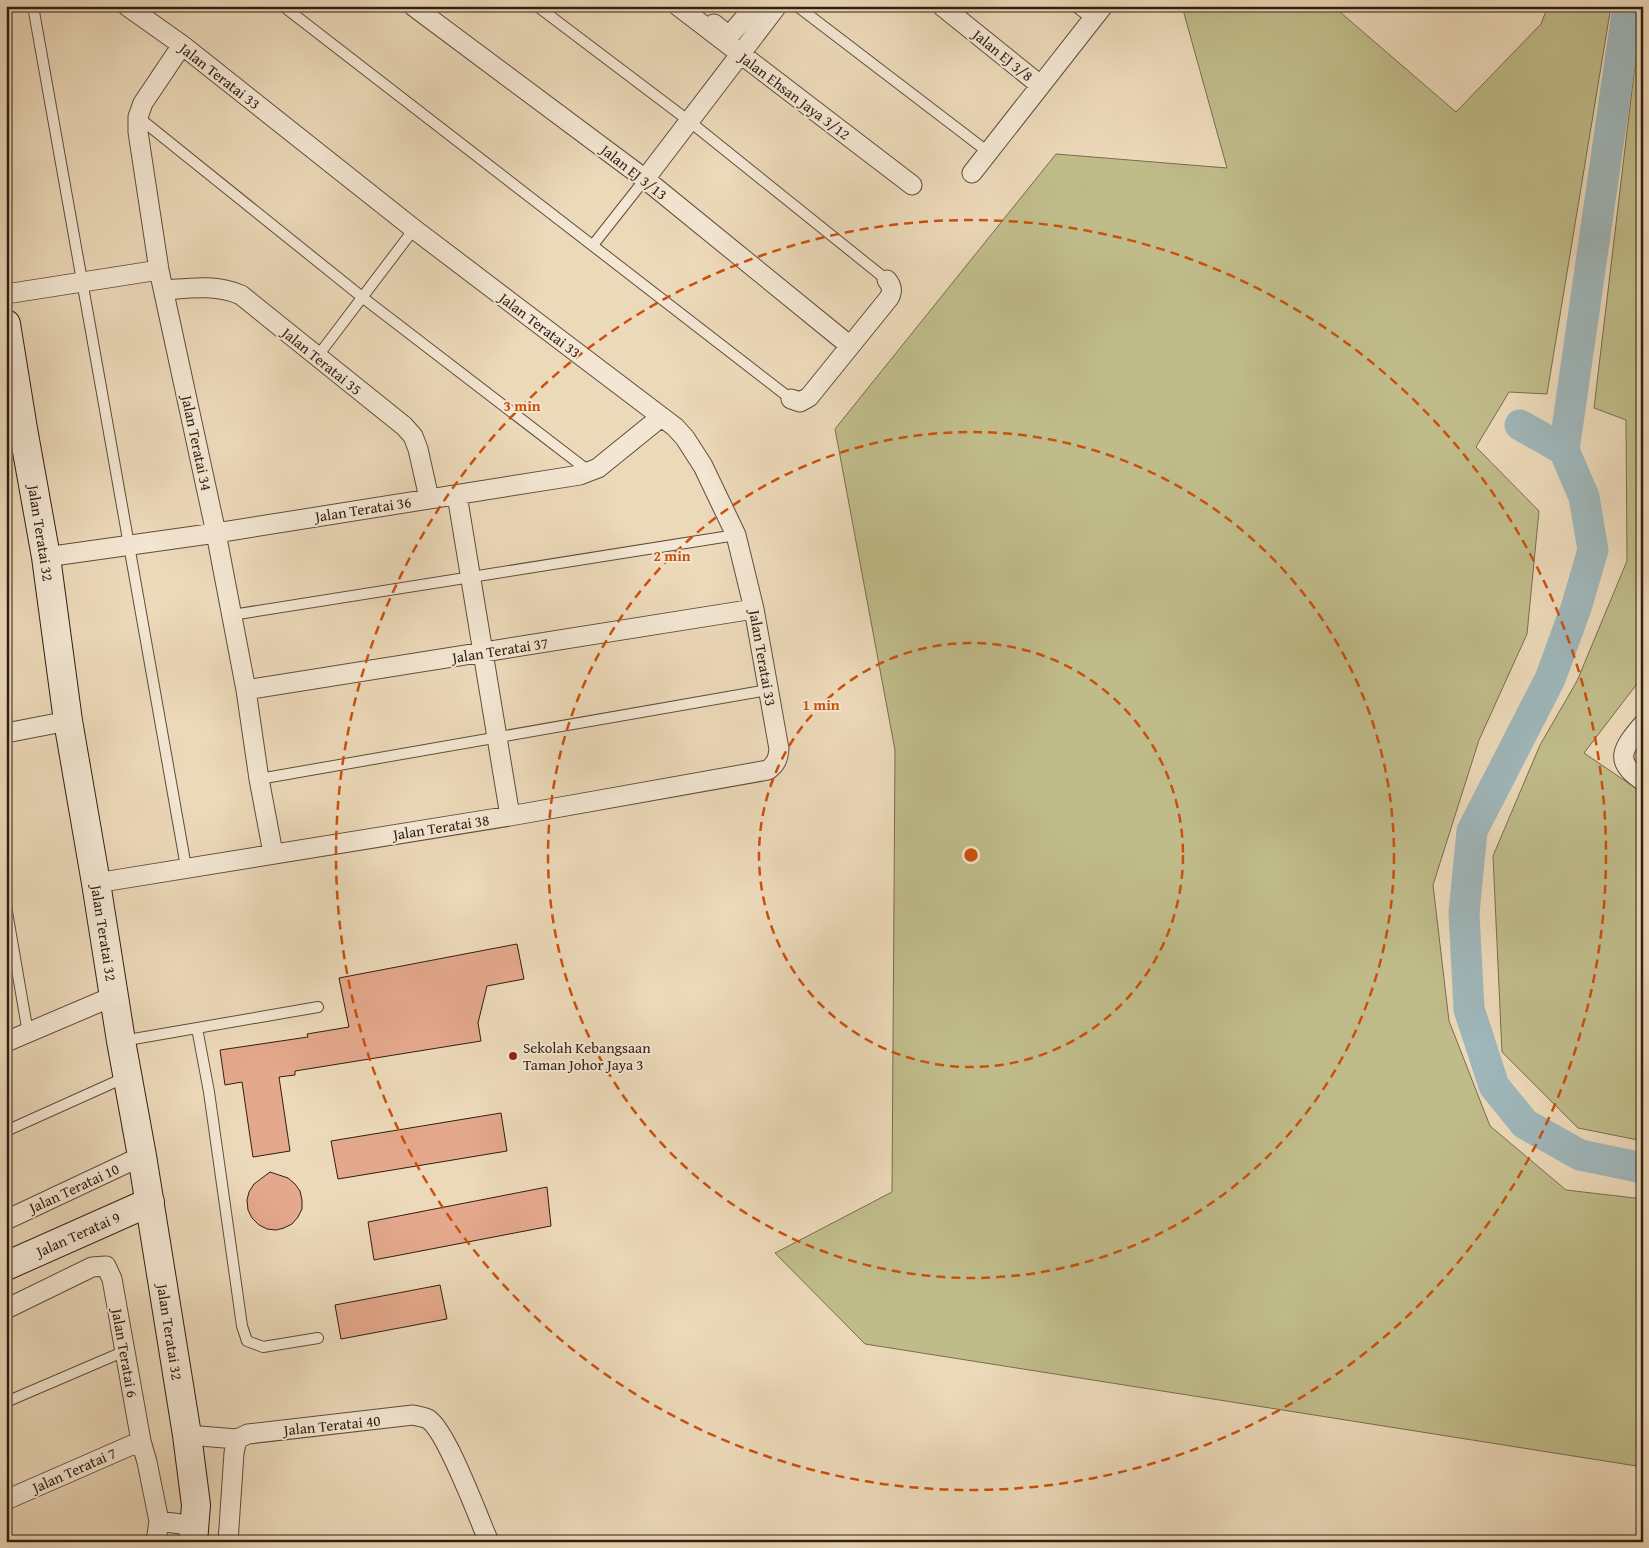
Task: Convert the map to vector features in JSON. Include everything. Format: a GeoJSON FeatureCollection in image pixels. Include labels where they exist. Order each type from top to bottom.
{"type":"FeatureCollection","features":[{"type":"Feature","properties":{"kind":"street","name":"Jalan Teratai 33"},"geometry":{"type":"LineString","coordinates":[[127,6],[182,45],[414,229],[675,427],[685,438],[703,466],[736,535],[754,609],[777,741],[778,758]]}},
{"type":"Feature","properties":{"kind":"street","name":"Jalan EJ 3/13"},"geometry":{"type":"LineString","coordinates":[[413,6],[645,179],[850,345]]}},
{"type":"Feature","properties":{"kind":"street","name":"Jalan Ehsan Jaya 3/12"},"geometry":{"type":"LineString","coordinates":[[678,6],[912,185]]}},
{"type":"Feature","properties":{"kind":"street"},"geometry":{"type":"LineString","coordinates":[[691,6],[729,36],[755,6]]}},
{"type":"Feature","properties":{"kind":"street"},"geometry":{"type":"LineString","coordinates":[[645,179],[777,6]]}},
{"type":"Feature","properties":{"kind":"street","name":"Jalan EJ 3/8"},"geometry":{"type":"LineString","coordinates":[[942,6],[1040,85]]}},
{"type":"Feature","properties":{"kind":"street"},"geometry":{"type":"LineString","coordinates":[[972,173],[1097,13]]}},
{"type":"Feature","properties":{"kind":"street","name":"Jalan Teratai 34"},"geometry":{"type":"LineString","coordinates":[[182,45],[143,103],[138,117],[138,132],[159,270],[216,532],[246,690],[259,779],[273,853]]}},
{"type":"Feature","properties":{"kind":"street"},"geometry":{"type":"LineString","coordinates":[[6,294],[159,270]]}},
{"type":"Feature","properties":{"kind":"street"},"geometry":{"type":"LineString","coordinates":[[791,400],[800,402],[809,397],[891,294],[890,283],[887,280]]}},
{"type":"Feature","properties":{"kind":"street","name":"Jalan Teratai 35"},"geometry":{"type":"LineString","coordinates":[[164,290],[206,287],[229,290],[241,295],[404,426],[413,436],[418,449],[429,498]]}},
{"type":"Feature","properties":{"kind":"street","name":"Jalan Teratai 32"},"geometry":{"type":"LineString","coordinates":[[6,324],[14,430],[46,557],[68,721],[121,1041],[150,1202],[187,1435],[196,1505],[194,1534]]}},
{"type":"Feature","properties":{"kind":"street","name":"Jalan Teratai 36"},"geometry":{"type":"LineString","coordinates":[[46,557],[580,475],[598,468],[661,417]]}},
{"type":"Feature","properties":{"kind":"street"},"geometry":{"type":"LineString","coordinates":[[457,495],[510,816]]}},
{"type":"Feature","properties":{"kind":"street","name":"Jalan Teratai 37"},"geometry":{"type":"LineString","coordinates":[[246,690],[754,609]]}},
{"type":"Feature","properties":{"kind":"street"},"geometry":{"type":"LineString","coordinates":[[6,733],[68,721]]}},
{"type":"Feature","properties":{"kind":"street"},"geometry":{"type":"LineString","coordinates":[[1643,724],[1628,743],[1624,756],[1627,769],[1643,781]]}},
{"type":"Feature","properties":{"kind":"street","name":"Jalan Teratai 38"},"geometry":{"type":"LineString","coordinates":[[96,882],[510,816],[768,770],[775,764],[778,758]]}},
{"type":"Feature","properties":{"kind":"street"},"geometry":{"type":"LineString","coordinates":[[6,1042],[114,996]]}},
{"type":"Feature","properties":{"kind":"street","name":"Jalan Teratai 10"},"geometry":{"type":"LineString","coordinates":[[6,1220],[142,1156]]}},
{"type":"Feature","properties":{"kind":"street","name":"Jalan Teratai 9"},"geometry":{"type":"LineString","coordinates":[[6,1266],[150,1202]]}},
{"type":"Feature","properties":{"kind":"street","name":"Jalan Teratai 6"},"geometry":{"type":"LineString","coordinates":[[6,1309],[92,1267],[106,1266],[112,1279],[141,1440],[159,1521],[156,1542]]}},
{"type":"Feature","properties":{"kind":"street","name":"Jalan Teratai 40"},"geometry":{"type":"LineString","coordinates":[[187,1435],[237,1439],[248,1434],[413,1415],[428,1419],[439,1431],[457,1464],[489,1542]]}},
{"type":"Feature","properties":{"kind":"street"},"geometry":{"type":"LineString","coordinates":[[228,1542],[234,1453],[237,1439]]}},
{"type":"Feature","properties":{"kind":"street","name":"Jalan Teratai 7"},"geometry":{"type":"LineString","coordinates":[[6,1500],[141,1440]]}},
{"type":"Feature","properties":{"kind":"street"},"geometry":{"type":"LineString","coordinates":[[159,1521],[194,1534]]}},
{"type":"Feature","properties":{"kind":"lane"},"geometry":{"type":"LineString","coordinates":[[33,6],[186,867]]}},
{"type":"Feature","properties":{"kind":"lane"},"geometry":{"type":"LineString","coordinates":[[283,6],[791,400]]}},
{"type":"Feature","properties":{"kind":"lane"},"geometry":{"type":"LineString","coordinates":[[537,6],[689,121],[887,280]]}},
{"type":"Feature","properties":{"kind":"lane"},"geometry":{"type":"LineString","coordinates":[[797,6],[988,152]]}},
{"type":"Feature","properties":{"kind":"lane"},"geometry":{"type":"LineString","coordinates":[[1075,6],[1097,13]]}},
{"type":"Feature","properties":{"kind":"lane"},"geometry":{"type":"LineString","coordinates":[[138,117],[362,297],[590,472]]}},
{"type":"Feature","properties":{"kind":"lane"},"geometry":{"type":"LineString","coordinates":[[592,245],[645,179]]}},
{"type":"Feature","properties":{"kind":"lane"},"geometry":{"type":"LineString","coordinates":[[317,357],[414,229]]}},
{"type":"Feature","properties":{"kind":"lane"},"geometry":{"type":"LineString","coordinates":[[232,615],[736,535]]}},
{"type":"Feature","properties":{"kind":"lane"},"geometry":{"type":"LineString","coordinates":[[259,779],[768,690]]}},
{"type":"Feature","properties":{"kind":"lane"},"geometry":{"type":"LineString","coordinates":[[6,906],[28,1033]]}},
{"type":"Feature","properties":{"kind":"lane"},"geometry":{"type":"LineString","coordinates":[[121,1041],[318,1007]]}},
{"type":"Feature","properties":{"kind":"lane"},"geometry":{"type":"LineString","coordinates":[[197,1028],[209,1092],[242,1326],[247,1341],[263,1347],[318,1338]]}},
{"type":"Feature","properties":{"kind":"lane"},"geometry":{"type":"LineString","coordinates":[[6,1131],[128,1076]]}},
{"type":"Feature","properties":{"kind":"lane"},"geometry":{"type":"LineString","coordinates":[[6,1402],[125,1351]]}},
{"type":"Feature","properties":{"kind":"shaded area"},"geometry":{"type":"Polygon","coordinates":[[[1182,6],[1333,6],[1456,112],[1541,24],[1548,6],[1611,6],[1547,394],[1509,392],[1476,447],[1539,511],[1527,634],[1479,740],[1433,885],[1449,1021],[1490,1126],[1566,1190],[1643,1199],[1643,1467],[865,1344],[775,1253],[892,1192],[895,750],[835,429],[1056,154],[1227,168],[1182,6]]]}},
{"type":"Feature","properties":{"kind":"shaded area"},"geometry":{"type":"Polygon","coordinates":[[[1642,6],[1643,676],[1584,753],[1643,793],[1643,1141],[1578,1128],[1502,1052],[1493,856],[1540,745],[1577,681],[1627,561],[1626,420],[1594,408],[1642,6]]]}},
{"type":"Feature","properties":{"kind":"building"},"geometry":{"type":"Polygon","coordinates":[[[517,944],[524,979],[487,986],[478,1023],[481,1041],[295,1071],[295,1075],[279,1077],[290,1151],[253,1157],[242,1082],[225,1085],[220,1050],[308,1037],[307,1034],[349,1027],[339,978],[517,944]]]}},
{"type":"Feature","properties":{"kind":"building"},"geometry":{"type":"Polygon","coordinates":[[[501,1113],[507,1151],[338,1179],[331,1141],[501,1113]]]}},
{"type":"Feature","properties":{"kind":"building"},"geometry":{"type":"Polygon","coordinates":[[[270,1172],[288,1178],[295,1184],[300,1191],[302,1200],[302,1209],[292,1224],[276,1230],[267,1229],[259,1225],[252,1218],[248,1210],[247,1200],[249,1192],[254,1184],[270,1172]]]}},
{"type":"Feature","properties":{"kind":"building"},"geometry":{"type":"Polygon","coordinates":[[[547,1187],[551,1226],[374,1260],[368,1222],[547,1187]]]}},
{"type":"Feature","properties":{"kind":"building"},"geometry":{"type":"Polygon","coordinates":[[[440,1285],[447,1319],[341,1339],[335,1305],[440,1285]]]}},
{"type":"Feature","properties":{"kind":"waterway"},"geometry":{"type":"LineString","coordinates":[[1564,450],[1628,6]]}},
{"type":"Feature","properties":{"kind":"waterway"},"geometry":{"type":"LineString","coordinates":[[1520,425],[1564,450],[1584,497],[1593,550],[1576,608],[1550,679],[1472,831],[1464,913],[1469,1009],[1494,1086],[1525,1124],[1580,1155],[1643,1168]]}},
{"type":"Feature","properties":{"kind":"place","name":"Sekolah Kebangsaan Taman Johor Jaya 3"},"geometry":{"type":"Point","coordinates":[513,1056]}}]}
